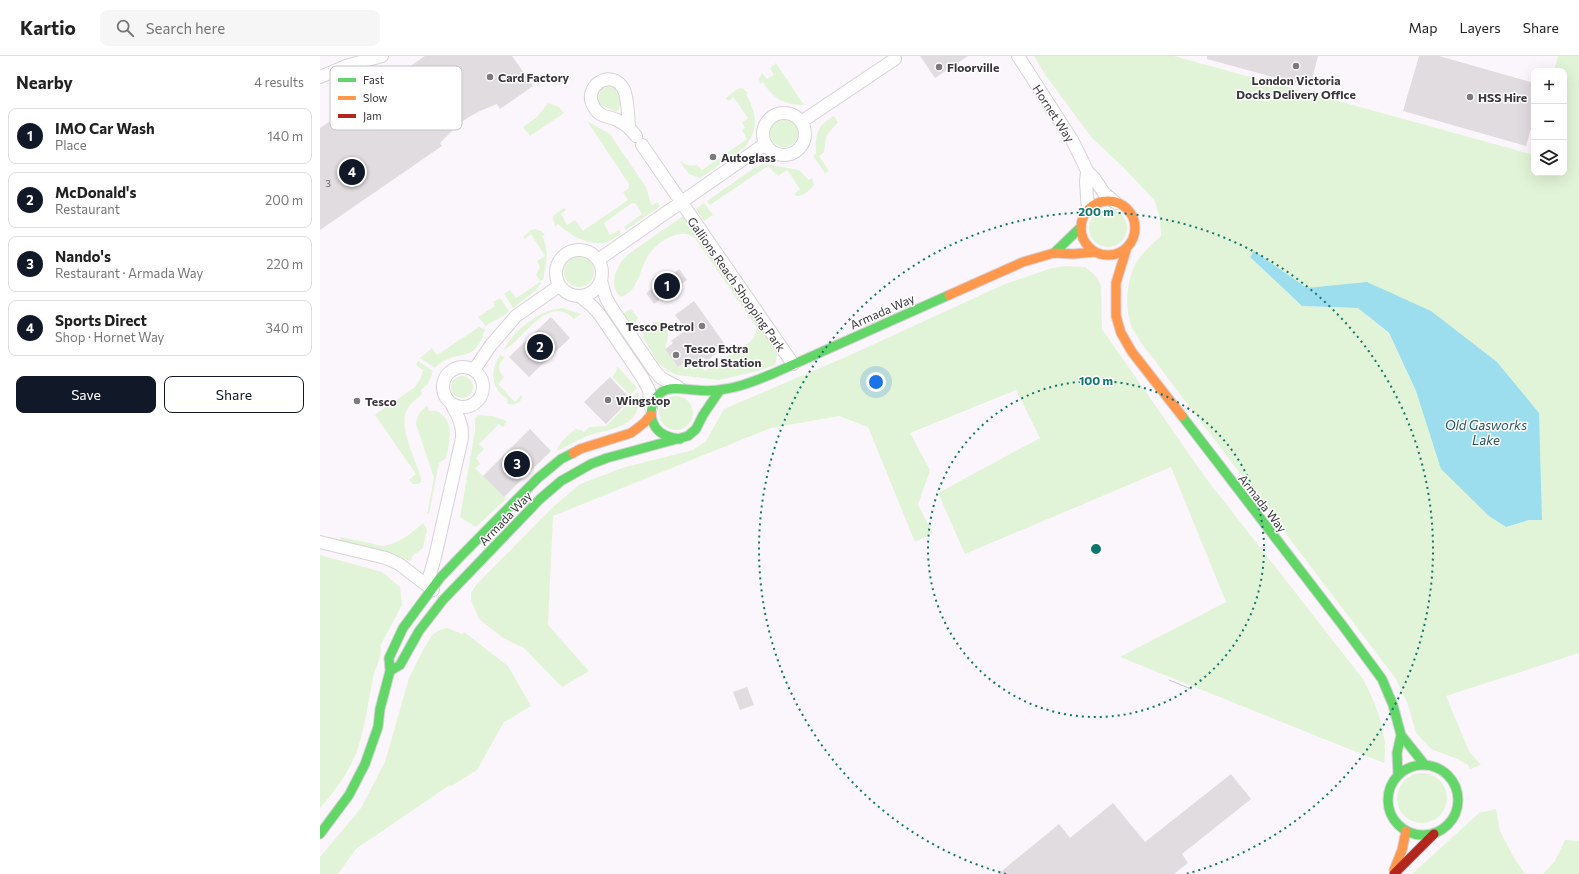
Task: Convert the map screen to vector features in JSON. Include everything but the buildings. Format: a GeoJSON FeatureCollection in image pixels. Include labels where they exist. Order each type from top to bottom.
{"type":"FeatureCollection","features":[{"type":"Feature","properties":{"kind":"street"},"geometry":{"type":"LineString","coordinates":[[346,66],[382,56]]}},
{"type":"Feature","properties":{"kind":"street","name":"Hornet Way"},"geometry":{"type":"LineString","coordinates":[[1018,56],[1072,140],[1087,171],[1094,178],[1104,193],[1116,202]]}},
{"type":"Feature","properties":{"kind":"street"},"geometry":{"type":"LineString","coordinates":[[801,122],[895,59]]}},
{"type":"Feature","properties":{"kind":"street"},"geometry":{"type":"LineString","coordinates":[[320,77],[330,73]]}},
{"type":"Feature","properties":{"kind":"street"},"geometry":{"type":"LineString","coordinates":[[785,113],[791,114],[801,122],[805,134],[804,140],[797,151],[792,154],[780,155],[774,153],[765,144],[763,138],[764,126],[773,116],[785,113]]}},
{"type":"Feature","properties":{"kind":"street","name":"Gallions Reach Shopping Park"},"geometry":{"type":"LineString","coordinates":[[636,136],[681,204],[792,364]]}},
{"type":"Feature","properties":{"kind":"street","name":"Gallions Reach Shopping Park"},"geometry":{"type":"LineString","coordinates":[[598,260],[681,204],[765,144]]}},
{"type":"Feature","properties":{"kind":"street","name":"Hornet Way"},"geometry":{"type":"LineString","coordinates":[[1087,171],[1086,182],[1088,210]]}},
{"type":"Feature","properties":{"kind":"street"},"geometry":{"type":"LineString","coordinates":[[1088,210],[1096,204],[1116,202]]}},
{"type":"Feature","properties":{"kind":"street","name":"Armada Way"},"geometry":{"type":"LineString","coordinates":[[1116,202],[1127,209],[1134,220],[1134,234],[1116,283],[1116,316],[1121,333],[1127,344],[1382,679],[1392,700],[1401,735],[1425,765]]}},
{"type":"Feature","properties":{"kind":"street","name":"Armada Way"},"geometry":{"type":"LineString","coordinates":[[1088,210],[1083,218],[1081,227],[1085,241],[1097,253],[1116,283]]}},
{"type":"Feature","properties":{"kind":"street","name":"Armada Way"},"geometry":{"type":"LineString","coordinates":[[1054,253],[1081,227]]}},
{"type":"Feature","properties":{"kind":"street","name":"Armada Way"},"geometry":{"type":"LineString","coordinates":[[320,834],[349,795],[365,764],[378,728],[380,709],[390,672],[389,658],[403,628],[430,587],[497,518],[552,466],[580,450],[631,433],[644,423],[658,396],[670,388],[720,390],[750,382],[1023,262],[1054,253],[1115,254],[1128,247]]}},
{"type":"Feature","properties":{"kind":"street"},"geometry":{"type":"LineString","coordinates":[[680,439],[664,436],[657,430],[653,423],[649,390],[642,377],[600,315],[581,297],[569,295],[559,286],[556,272],[561,259],[566,254],[580,250],[587,251],[593,254],[598,260],[602,266],[602,281],[606,298],[611,307],[661,378],[697,397],[702,407],[702,418]]}},
{"type":"Feature","properties":{"kind":"street"},"geometry":{"type":"LineString","coordinates":[[581,297],[594,292],[602,281]]}},
{"type":"Feature","properties":{"kind":"street"},"geometry":{"type":"LineString","coordinates":[[474,370],[491,345],[516,316],[559,286]]}},
{"type":"Feature","properties":{"kind":"street"},"geometry":{"type":"LineString","coordinates":[[430,587],[463,429],[452,405],[443,394],[443,381],[446,376],[456,368],[462,367],[474,370],[478,374],[483,386],[480,397],[471,406],[458,408],[452,405]]}},
{"type":"Feature","properties":{"kind":"street","name":"Armada Way"},"geometry":{"type":"LineString","coordinates":[[390,672],[400,665],[419,631],[443,600],[540,499],[561,482],[591,464],[607,458],[680,439],[695,432],[720,390]]}},
{"type":"Feature","properties":{"kind":"street"},"geometry":{"type":"LineString","coordinates":[[320,542],[386,558],[407,569],[430,587],[443,600]]}},
{"type":"Feature","properties":{"kind":"street","name":"Armada Way"},"geometry":{"type":"LineString","coordinates":[[1398,775],[1396,753],[1401,735]]}},
{"type":"Feature","properties":{"kind":"street"},"geometry":{"type":"LineString","coordinates":[[1393,874],[1434,834],[1448,825],[1454,818],[1457,810],[1458,797],[1454,784],[1447,774],[1436,767],[1425,765],[1410,767],[1398,775],[1390,788],[1388,804],[1393,820],[1406,831],[1420,836],[1434,834]]}},
{"type":"Feature","properties":{"kind":"street"},"geometry":{"type":"LineString","coordinates":[[1393,874],[1402,850],[1406,831]]}},
{"type":"Feature","properties":{"kind":"green space"},"geometry":{"type":"Polygon","coordinates":[[[1034,56],[1174,56],[1531,154],[1531,176],[1567,176],[1567,68],[1555,68],[1558,56],[1579,56],[1579,653],[1446,696],[1469,751],[1481,765],[1470,769],[1468,765],[1457,759],[1431,749],[1416,733],[1408,705],[1396,679],[1142,344],[1132,328],[1127,306],[1129,283],[1135,264],[1145,251],[1161,236],[1160,219],[1155,201],[1123,167],[1092,138],[1046,76],[1034,56]],[[1254,251],[1250,257],[1302,306],[1358,308],[1389,334],[1416,391],[1506,527],[1529,520],[1497,362],[1307,288],[1254,251]]]}},
{"type":"Feature","properties":{"kind":"green space"},"geometry":{"type":"Polygon","coordinates":[[[776,63],[804,105],[791,104],[780,100],[771,93],[763,82],[760,84],[759,79],[762,73],[767,79],[774,75],[770,68],[776,63]]]}},
{"type":"Feature","properties":{"kind":"green space"},"geometry":{"type":"Polygon","coordinates":[[[606,86],[615,88],[620,94],[620,106],[616,112],[599,104],[599,94],[606,86]]]}},
{"type":"Feature","properties":{"kind":"green space"},"geometry":{"type":"Polygon","coordinates":[[[742,88],[748,93],[746,94],[750,101],[755,121],[753,134],[750,140],[745,147],[700,178],[689,174],[680,162],[681,161],[685,164],[693,166],[697,165],[702,170],[747,139],[742,130],[745,128],[742,123],[748,118],[733,97],[728,101],[726,98],[737,89],[742,88]]]}},
{"type":"Feature","properties":{"kind":"green space"},"geometry":{"type":"Polygon","coordinates":[[[548,103],[559,107],[564,113],[530,136],[523,127],[537,117],[548,103]]]}},
{"type":"Feature","properties":{"kind":"green space"},"geometry":{"type":"Polygon","coordinates":[[[834,116],[838,122],[826,136],[824,152],[819,156],[829,171],[825,173],[813,156],[816,153],[818,131],[828,119],[834,116]]]}},
{"type":"Feature","properties":{"kind":"green space"},"geometry":{"type":"Polygon","coordinates":[[[784,119],[794,123],[798,133],[794,143],[784,147],[774,143],[770,133],[774,123],[784,119]]]}},
{"type":"Feature","properties":{"kind":"green space"},"geometry":{"type":"Polygon","coordinates":[[[587,121],[610,134],[646,187],[651,204],[653,205],[657,202],[660,206],[626,230],[624,227],[642,214],[636,204],[632,203],[604,223],[610,235],[619,230],[621,234],[604,243],[585,241],[568,232],[558,224],[555,227],[553,218],[554,215],[564,208],[566,210],[561,214],[567,225],[575,220],[583,231],[628,200],[623,192],[629,188],[629,184],[587,121]]]}},
{"type":"Feature","properties":{"kind":"green space"},"geometry":{"type":"Polygon","coordinates":[[[764,164],[799,170],[809,180],[812,178],[814,185],[804,194],[796,196],[794,194],[800,189],[787,170],[778,176],[768,166],[710,205],[707,201],[754,168],[764,164]]]}},
{"type":"Feature","properties":{"kind":"green space"},"geometry":{"type":"Polygon","coordinates":[[[704,203],[713,215],[704,221],[696,209],[704,203]]]}},
{"type":"Feature","properties":{"kind":"green space"},"geometry":{"type":"Polygon","coordinates":[[[1104,209],[1112,209],[1122,214],[1126,221],[1126,235],[1122,242],[1112,247],[1104,247],[1094,242],[1092,239],[1089,232],[1089,224],[1094,214],[1097,212],[1104,209]]]}},
{"type":"Feature","properties":{"kind":"green space"},"geometry":{"type":"Polygon","coordinates":[[[683,216],[773,347],[777,354],[775,365],[758,371],[719,380],[677,375],[670,372],[658,363],[643,337],[643,332],[647,327],[656,322],[663,322],[666,325],[668,338],[665,349],[678,367],[686,361],[692,370],[699,364],[705,371],[751,341],[757,328],[695,238],[689,235],[676,235],[663,241],[648,256],[632,290],[621,297],[617,292],[614,282],[615,276],[623,259],[683,216]]]}},
{"type":"Feature","properties":{"kind":"green space"},"geometry":{"type":"Polygon","coordinates":[[[535,229],[541,231],[545,235],[542,236],[547,252],[543,280],[540,281],[536,275],[539,268],[537,261],[545,256],[531,234],[525,239],[523,237],[531,230],[535,229]]]}},
{"type":"Feature","properties":{"kind":"green space"},"geometry":{"type":"Polygon","coordinates":[[[579,257],[590,261],[594,272],[590,283],[579,287],[568,283],[564,272],[568,261],[579,257]]]}},
{"type":"Feature","properties":{"kind":"green space"},"geometry":{"type":"Polygon","coordinates":[[[1066,266],[1085,267],[1097,277],[1101,286],[1102,329],[1205,477],[1363,679],[1377,709],[1383,730],[1385,741],[1384,763],[1120,657],[1226,602],[1171,467],[965,554],[938,493],[1040,438],[1016,390],[910,433],[930,470],[918,505],[933,533],[915,542],[868,427],[839,416],[771,428],[553,516],[548,625],[589,671],[562,687],[524,648],[503,638],[479,619],[471,600],[471,593],[476,585],[552,508],[580,484],[625,467],[693,450],[706,441],[724,409],[848,356],[1005,284],[1052,268],[1066,266]]]}},
{"type":"Feature","properties":{"kind":"green space"},"geometry":{"type":"Polygon","coordinates":[[[540,282],[541,283],[536,290],[513,308],[504,294],[510,290],[516,298],[540,282]]]}},
{"type":"Feature","properties":{"kind":"green space"},"geometry":{"type":"Polygon","coordinates":[[[500,298],[509,311],[486,326],[478,317],[495,306],[493,302],[500,298]]]}},
{"type":"Feature","properties":{"kind":"green space"},"geometry":{"type":"Polygon","coordinates":[[[563,308],[581,314],[574,319],[564,312],[554,311],[545,315],[536,321],[512,345],[504,350],[516,333],[536,317],[554,309],[563,308]]]}},
{"type":"Feature","properties":{"kind":"green space"},"geometry":{"type":"Polygon","coordinates":[[[631,309],[638,318],[633,326],[630,326],[622,314],[631,309]]]}},
{"type":"Feature","properties":{"kind":"green space"},"geometry":{"type":"Polygon","coordinates":[[[479,327],[485,329],[481,341],[471,352],[451,358],[435,368],[420,358],[432,348],[437,355],[479,327]]]}},
{"type":"Feature","properties":{"kind":"green space"},"geometry":{"type":"Polygon","coordinates":[[[500,355],[505,357],[499,367],[500,372],[504,377],[498,384],[515,402],[521,395],[522,396],[522,399],[515,404],[507,403],[508,400],[499,392],[495,384],[493,375],[496,362],[500,355]]]}},
{"type":"Feature","properties":{"kind":"green space"},"geometry":{"type":"Polygon","coordinates":[[[418,361],[433,371],[428,384],[421,390],[422,394],[410,405],[405,417],[406,434],[421,478],[421,482],[418,484],[413,484],[409,480],[416,474],[375,415],[415,387],[421,378],[423,370],[416,365],[418,361]]]}},
{"type":"Feature","properties":{"kind":"green space"},"geometry":{"type":"Polygon","coordinates":[[[617,366],[637,388],[630,395],[612,377],[616,372],[617,366]]]}},
{"type":"Feature","properties":{"kind":"green space"},"geometry":{"type":"Polygon","coordinates":[[[458,376],[466,376],[473,383],[473,391],[466,398],[458,398],[451,391],[451,383],[458,376]]]}},
{"type":"Feature","properties":{"kind":"green space"},"geometry":{"type":"Polygon","coordinates":[[[638,391],[639,403],[636,412],[631,419],[616,428],[587,436],[556,451],[562,441],[575,429],[584,432],[589,427],[606,426],[633,399],[632,398],[638,391]]]}},
{"type":"Feature","properties":{"kind":"green space"},"geometry":{"type":"Polygon","coordinates":[[[679,396],[686,398],[691,403],[693,413],[691,423],[686,428],[673,430],[666,428],[661,423],[659,410],[661,403],[666,398],[679,396]]]}},
{"type":"Feature","properties":{"kind":"green space"},"geometry":{"type":"Polygon","coordinates":[[[427,406],[429,411],[437,411],[443,415],[449,425],[450,430],[446,458],[439,463],[429,514],[427,514],[434,478],[416,424],[419,414],[427,406]]]}},
{"type":"Feature","properties":{"kind":"green space"},"geometry":{"type":"Polygon","coordinates":[[[478,415],[492,416],[507,421],[503,427],[499,424],[479,444],[484,449],[476,458],[480,464],[475,468],[506,499],[476,527],[460,517],[475,431],[475,418],[478,415]]]}},
{"type":"Feature","properties":{"kind":"green space"},"geometry":{"type":"Polygon","coordinates":[[[423,523],[427,530],[423,548],[412,556],[411,561],[339,542],[341,537],[383,546],[389,545],[404,538],[423,523]]]}},
{"type":"Feature","properties":{"kind":"green space"},"geometry":{"type":"Polygon","coordinates":[[[320,555],[382,572],[400,587],[402,605],[380,646],[380,658],[373,678],[357,751],[341,781],[320,808],[320,555]]]}},
{"type":"Feature","properties":{"kind":"green space"},"geometry":{"type":"Polygon","coordinates":[[[447,628],[462,634],[464,632],[508,666],[531,706],[504,722],[477,770],[453,785],[448,786],[356,849],[338,874],[320,874],[320,857],[361,808],[385,762],[409,678],[422,652],[432,635],[447,628]]]}},
{"type":"Feature","properties":{"kind":"green space"},"geometry":{"type":"Polygon","coordinates":[[[1417,773],[1427,773],[1440,780],[1447,793],[1447,803],[1440,816],[1427,823],[1417,823],[1408,819],[1401,812],[1397,803],[1397,793],[1401,784],[1408,777],[1417,773]]]}},
{"type":"Feature","properties":{"kind":"green space"},"geometry":{"type":"Polygon","coordinates":[[[1496,809],[1500,831],[1513,856],[1525,874],[1412,874],[1479,813],[1496,809]]]}},
{"type":"Feature","properties":{"kind":"green space"},"geometry":{"type":"Polygon","coordinates":[[[1565,840],[1579,841],[1579,874],[1543,874],[1555,861],[1565,840]]]}},
{"type":"Feature","properties":{"kind":"water","name":"Old Gasworks Lake"},"geometry":{"type":"Polygon","coordinates":[[[1254,251],[1307,288],[1367,282],[1431,311],[1497,362],[1539,413],[1542,520],[1529,520],[1506,527],[1489,516],[1441,469],[1416,391],[1389,333],[1358,308],[1302,306],[1250,257],[1254,251]]]}},
{"type":"Feature","properties":{"kind":"tram line"},"geometry":{"type":"LineString","coordinates":[[1169,680],[1191,689]]}},
{"type":"Feature","properties":{"kind":"traffic: fast"},"geometry":{"type":"LineString","coordinates":[[1054,253],[1081,227]]}},
{"type":"Feature","properties":{"kind":"traffic: fast"},"geometry":{"type":"LineString","coordinates":[[680,439],[661,433],[654,425],[652,419],[653,404],[656,397],[665,390],[676,388],[702,391],[737,387],[749,383],[949,295]]}},
{"type":"Feature","properties":{"kind":"traffic: fast"},"geometry":{"type":"LineString","coordinates":[[390,671],[400,665],[419,631],[443,600],[540,499],[561,481],[591,464],[607,458],[688,436],[696,429],[703,415],[720,390]]}},
{"type":"Feature","properties":{"kind":"traffic: fast"},"geometry":{"type":"LineString","coordinates":[[1182,416],[1382,679],[1393,705],[1401,735],[1397,753],[1398,775]]}},
{"type":"Feature","properties":{"kind":"traffic: fast"},"geometry":{"type":"LineString","coordinates":[[320,834],[349,795],[365,764],[378,727],[380,709],[390,671],[389,658],[403,628],[440,578],[460,557],[538,478],[561,459],[573,453]]}},
{"type":"Feature","properties":{"kind":"traffic: fast"},"geometry":{"type":"LineString","coordinates":[[1401,735],[1425,765]]}},
{"type":"Feature","properties":{"kind":"traffic: fast"},"geometry":{"type":"LineString","coordinates":[[1423,765],[1436,768],[1448,775],[1455,787],[1458,800],[1455,813],[1448,825],[1436,832],[1423,835],[1410,832],[1398,825],[1391,813],[1388,800],[1391,787],[1398,775],[1410,768],[1423,765]]}},
{"type":"Feature","properties":{"kind":"traffic: slow"},"geometry":{"type":"LineString","coordinates":[[1108,201],[1118,203],[1127,209],[1133,218],[1135,228],[1133,238],[1127,247],[1118,253],[1108,255],[1098,253],[1089,247],[1083,238],[1081,228],[1083,218],[1089,209],[1098,203],[1108,201]]}},
{"type":"Feature","properties":{"kind":"traffic: slow"},"geometry":{"type":"LineString","coordinates":[[1127,247],[1116,283],[1116,316],[1121,333],[1132,352],[1182,416]]}},
{"type":"Feature","properties":{"kind":"traffic: slow"},"geometry":{"type":"LineString","coordinates":[[949,295],[1023,262],[1054,253],[1073,254],[1095,252]]}},
{"type":"Feature","properties":{"kind":"traffic: slow"},"geometry":{"type":"LineString","coordinates":[[573,453],[580,449],[631,433],[644,423],[651,415]]}},
{"type":"Feature","properties":{"kind":"traffic: slow"},"geometry":{"type":"LineString","coordinates":[[1394,870],[1402,850],[1406,831]]}},
{"type":"Feature","properties":{"kind":"traffic: jam"},"geometry":{"type":"LineString","coordinates":[[1394,874],[1434,834]]}},
{"type":"Feature","properties":{"kind":"place","name":"London Victoria Docks Delivery Office"},"geometry":{"type":"Point","coordinates":[1296,66]}},
{"type":"Feature","properties":{"kind":"place","name":"Floorville"},"geometry":{"type":"Point","coordinates":[939,67]}},
{"type":"Feature","properties":{"kind":"place","name":"Card Factory"},"geometry":{"type":"Point","coordinates":[490,77]}},
{"type":"Feature","properties":{"kind":"place","name":"HSS Hire"},"geometry":{"type":"Point","coordinates":[1470,97]}},
{"type":"Feature","properties":{"kind":"place","name":"Autoglass"},"geometry":{"type":"Point","coordinates":[713,157]}},
{"type":"Feature","properties":{"kind":"place","name":"Sports Direct"},"geometry":{"type":"Point","coordinates":[352,172]}},
{"type":"Feature","properties":{"kind":"place","name":"IMO Car Wash"},"geometry":{"type":"Point","coordinates":[667,286]}},
{"type":"Feature","properties":{"kind":"place","name":"Tesco Petrol"},"geometry":{"type":"Point","coordinates":[702,326]}},
{"type":"Feature","properties":{"kind":"place","name":"McDonald's"},"geometry":{"type":"Point","coordinates":[540,347]}},
{"type":"Feature","properties":{"kind":"place","name":"Tesco Extra Petrol Station"},"geometry":{"type":"Point","coordinates":[676,355]}},
{"type":"Feature","properties":{"kind":"place","name":"Wingstop"},"geometry":{"type":"Point","coordinates":[608,400]}},
{"type":"Feature","properties":{"kind":"place","name":"Tesco"},"geometry":{"type":"Point","coordinates":[357,401]}},
{"type":"Feature","properties":{"kind":"place","name":"Nando's"},"geometry":{"type":"Point","coordinates":[517,464]}}]}
